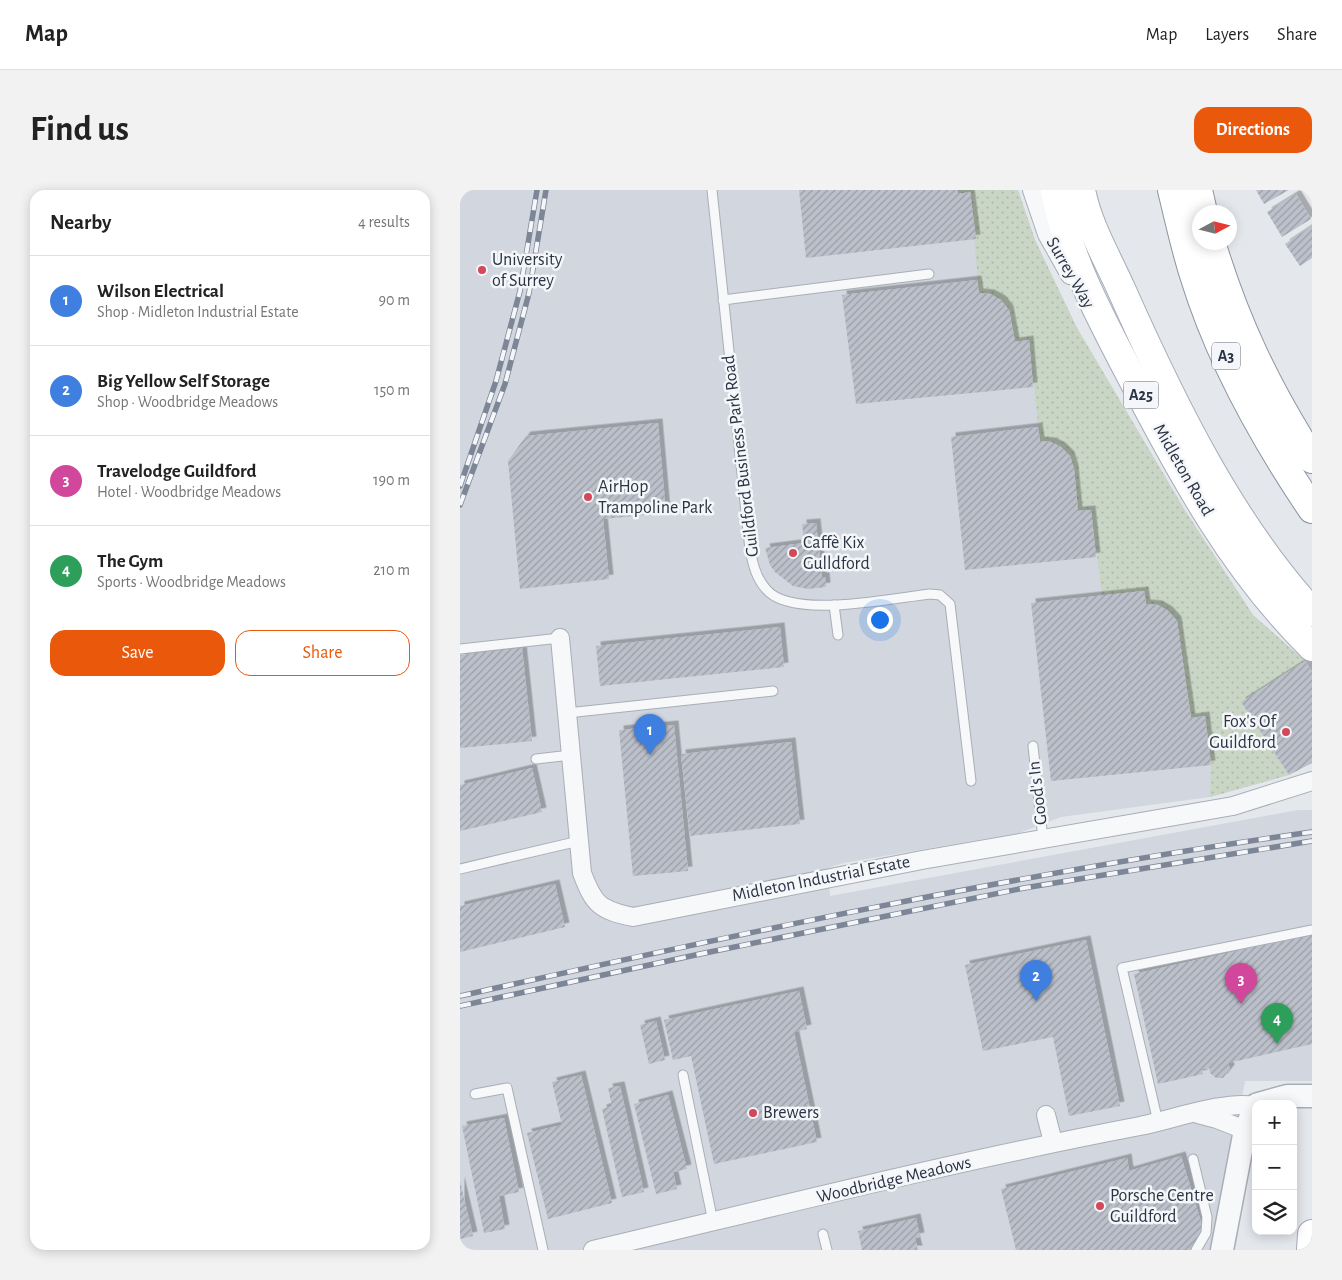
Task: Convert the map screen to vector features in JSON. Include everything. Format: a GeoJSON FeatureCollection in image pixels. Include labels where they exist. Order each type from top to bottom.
{"type":"FeatureCollection","features":[{"type":"Feature","properties":{"kind":"main road","name":"Midleton Road"},"geometry":{"type":"LineString","coordinates":[[1055,190],[1059,214],[1076,259],[1118,352],[1187,479],[1256,585],[1312,647]]}},
{"type":"Feature","properties":{"kind":"main road","name":"Midleton Road"},"geometry":{"type":"LineString","coordinates":[[1081,190],[1090,225],[1150,352],[1214,472],[1257,545],[1282,578],[1312,612]]}},
{"type":"Feature","properties":{"kind":"main road"},"geometry":{"type":"LineString","coordinates":[[1094,190],[1110,265]]}},
{"type":"Feature","properties":{"kind":"main road","name":"A3"},"geometry":{"type":"LineString","coordinates":[[1172,190],[1194,275],[1218,339],[1260,423],[1312,509]]}},
{"type":"Feature","properties":{"kind":"main road"},"geometry":{"type":"LineString","coordinates":[[1198,190],[1201,205]]}},
{"type":"Feature","properties":{"kind":"main road","name":"A3"},"geometry":{"type":"LineString","coordinates":[[1214,250],[1248,345],[1284,415],[1312,459]]}},
{"type":"Feature","properties":{"kind":"main road"},"geometry":{"type":"LineString","coordinates":[[1311,1250],[1312,1234]]}},
{"type":"Feature","properties":{"kind":"street","name":"Surrey Way"},"geometry":{"type":"LineString","coordinates":[[1032,190],[1047,234],[1079,292],[1118,352]]}},
{"type":"Feature","properties":{"kind":"street","name":"Midleton Industrial Estate"},"geometry":{"type":"LineString","coordinates":[[560,638],[582,873],[590,894],[608,911],[633,917],[922,860],[1233,806],[1312,781]]}},
{"type":"Feature","properties":{"kind":"street","name":"Woodbridge Meadows"},"geometry":{"type":"LineString","coordinates":[[1273,1100],[1287,1096],[1312,1096]]}},
{"type":"Feature","properties":{"kind":"street"},"geometry":{"type":"LineString","coordinates":[[1287,1096],[1306,1103],[1312,1110]]}},
{"type":"Feature","properties":{"kind":"street","name":"Woodbridge Meadows"},"geometry":{"type":"LineString","coordinates":[[593,1250],[1052,1142],[1158,1122],[1242,1103],[1252,1104]]}},
{"type":"Feature","properties":{"kind":"street"},"geometry":{"type":"LineString","coordinates":[[1046,1114],[1052,1142]]}},
{"type":"Feature","properties":{"kind":"street","name":"Woodbridge Meadows"},"geometry":{"type":"LineString","coordinates":[[1195,1114],[1217,1118],[1245,1130]]}},
{"type":"Feature","properties":{"kind":"street"},"geometry":{"type":"LineString","coordinates":[[1222,1250],[1245,1130],[1252,1114]]}},
{"type":"Feature","properties":{"kind":"lane","name":"Guildford Business Park Road"},"geometry":{"type":"LineString","coordinates":[[712,190],[750,550],[756,572],[766,590],[790,604],[817,607],[930,594],[940,595],[950,604],[971,781]]}},
{"type":"Feature","properties":{"kind":"lane"},"geometry":{"type":"LineString","coordinates":[[723,300],[929,274]]}},
{"type":"Feature","properties":{"kind":"lane"},"geometry":{"type":"LineString","coordinates":[[834,605],[838,635]]}},
{"type":"Feature","properties":{"kind":"lane"},"geometry":{"type":"LineString","coordinates":[[460,649],[560,638]]}},
{"type":"Feature","properties":{"kind":"lane"},"geometry":{"type":"LineString","coordinates":[[568,713],[773,691]]}},
{"type":"Feature","properties":{"kind":"lane","name":"Good's In"},"geometry":{"type":"LineString","coordinates":[[1033,746],[1043,840]]}},
{"type":"Feature","properties":{"kind":"lane"},"geometry":{"type":"LineString","coordinates":[[536,759],[571,755]]}},
{"type":"Feature","properties":{"kind":"lane"},"geometry":{"type":"LineString","coordinates":[[460,869],[579,841]]}},
{"type":"Feature","properties":{"kind":"lane"},"geometry":{"type":"LineString","coordinates":[[1158,1122],[1122,968],[1312,930]]}},
{"type":"Feature","properties":{"kind":"lane"},"geometry":{"type":"LineString","coordinates":[[683,1075],[713,1222]]}},
{"type":"Feature","properties":{"kind":"lane"},"geometry":{"type":"LineString","coordinates":[[475,1094],[507,1088],[544,1250]]}},
{"type":"Feature","properties":{"kind":"lane"},"geometry":{"type":"LineString","coordinates":[[1193,1159],[1207,1217],[1206,1233],[1196,1250]]}},
{"type":"Feature","properties":{"kind":"lane"},"geometry":{"type":"LineString","coordinates":[[824,1234],[827,1250]]}},
{"type":"Feature","properties":{"kind":"shaded area"},"geometry":{"type":"Polygon","coordinates":[[[460,190],[1018,190],[1035,240],[1077,328],[1186,512],[1253,615],[1305,661],[1241,702],[1289,775],[1210,797],[1061,817],[1019,833],[843,863],[828,868],[830,896],[1298,810],[1312,810],[1312,1081],[1245,1081],[1212,1250],[460,1250],[460,190]]]}},
{"type":"Feature","properties":{"kind":"green space"},"geometry":{"type":"Polygon","coordinates":[[[957,190],[1018,190],[1035,240],[1077,328],[1186,512],[1253,615],[1305,661],[1241,702],[1289,775],[1210,797],[1211,765],[1204,716],[1191,718],[1177,621],[1163,609],[1146,604],[1144,591],[1102,595],[1091,510],[1078,511],[1075,476],[1068,456],[1062,449],[1053,444],[1040,441],[1029,341],[1015,342],[1008,309],[998,299],[979,293],[970,193],[958,194],[957,190]]]}},
{"type":"Feature","properties":{"kind":"building"},"geometry":{"type":"Polygon","coordinates":[[[799,190],[957,190],[958,194],[970,192],[976,239],[806,258],[799,190]]]}},
{"type":"Feature","properties":{"kind":"building"},"geometry":{"type":"Polygon","coordinates":[[[1256,190],[1289,190],[1264,204],[1256,190]]]}},
{"type":"Feature","properties":{"kind":"building"},"geometry":{"type":"Polygon","coordinates":[[[1296,194],[1311,219],[1282,237],[1267,212],[1296,194]]]}},
{"type":"Feature","properties":{"kind":"building"},"geometry":{"type":"Polygon","coordinates":[[[1312,226],[1312,258],[1300,266],[1285,244],[1312,226]]]}},
{"type":"Feature","properties":{"kind":"building"},"geometry":{"type":"Polygon","coordinates":[[[977,280],[979,293],[990,294],[1001,300],[1009,310],[1015,342],[1029,340],[1033,387],[856,404],[842,295],[977,280]]]}},
{"type":"Feature","properties":{"kind":"building","name":"AirHop Trampoline Park"},"geometry":{"type":"Polygon","coordinates":[[[658,423],[666,513],[603,519],[609,579],[520,589],[508,461],[526,436],[658,423]]]}},
{"type":"Feature","properties":{"kind":"building"},"geometry":{"type":"Polygon","coordinates":[[[1038,427],[1040,441],[1051,442],[1061,447],[1070,456],[1074,469],[1078,511],[1091,510],[1096,557],[965,570],[951,437],[1038,427]]]}},
{"type":"Feature","properties":{"kind":"building","name":"Caffè Kix Gulldford"},"geometry":{"type":"Polygon","coordinates":[[[816,523],[822,577],[825,577],[826,587],[808,589],[793,586],[775,572],[770,565],[765,548],[804,543],[802,524],[816,523]]]}},
{"type":"Feature","properties":{"kind":"building"},"geometry":{"type":"Polygon","coordinates":[[[1144,591],[1146,604],[1158,605],[1168,611],[1177,621],[1191,718],[1205,716],[1211,765],[1051,781],[1031,603],[1144,591]]]}},
{"type":"Feature","properties":{"kind":"building"},"geometry":{"type":"Polygon","coordinates":[[[780,627],[784,667],[600,686],[596,646],[780,627]]]}},
{"type":"Feature","properties":{"kind":"building"},"geometry":{"type":"Polygon","coordinates":[[[522,648],[532,741],[460,748],[460,655],[522,648]]]}},
{"type":"Feature","properties":{"kind":"building","name":"Fox's Of Guildford"},"geometry":{"type":"Polygon","coordinates":[[[1305,661],[1312,672],[1312,763],[1289,775],[1241,702],[1305,661]]]}},
{"type":"Feature","properties":{"kind":"building"},"geometry":{"type":"Polygon","coordinates":[[[674,725],[688,871],[633,876],[619,730],[674,725]]]}},
{"type":"Feature","properties":{"kind":"building"},"geometry":{"type":"Polygon","coordinates":[[[791,742],[800,824],[690,836],[681,754],[791,742]]]}},
{"type":"Feature","properties":{"kind":"building"},"geometry":{"type":"Polygon","coordinates":[[[532,768],[542,812],[460,831],[460,785],[532,768]]]}},
{"type":"Feature","properties":{"kind":"building"},"geometry":{"type":"Polygon","coordinates":[[[555,884],[565,927],[460,952],[460,906],[555,884]]]}},
{"type":"Feature","properties":{"kind":"building"},"geometry":{"type":"Polygon","coordinates":[[[1312,934],[1312,1044],[1228,1063],[1230,1069],[1223,1078],[1216,1078],[1210,1073],[1209,1068],[1202,1069],[1203,1074],[1158,1084],[1134,974],[1312,934]]]}},
{"type":"Feature","properties":{"kind":"building"},"geometry":{"type":"Polygon","coordinates":[[[1086,940],[1120,1106],[1069,1116],[1053,1037],[983,1051],[965,965],[1086,940]]]}},
{"type":"Feature","properties":{"kind":"building"},"geometry":{"type":"Polygon","coordinates":[[[799,991],[807,1029],[794,1032],[817,1142],[714,1164],[691,1056],[673,1060],[664,1020],[799,991]]]}},
{"type":"Feature","properties":{"kind":"building"},"geometry":{"type":"Polygon","coordinates":[[[656,1021],[665,1060],[649,1064],[640,1025],[656,1021]]]}},
{"type":"Feature","properties":{"kind":"building"},"geometry":{"type":"Polygon","coordinates":[[[581,1075],[612,1203],[548,1219],[527,1133],[562,1125],[552,1082],[581,1075]]]}},
{"type":"Feature","properties":{"kind":"building"},"geometry":{"type":"Polygon","coordinates":[[[620,1086],[644,1192],[622,1197],[602,1109],[612,1106],[608,1088],[620,1086]]]}},
{"type":"Feature","properties":{"kind":"building"},"geometry":{"type":"Polygon","coordinates":[[[668,1095],[687,1169],[673,1172],[677,1189],[656,1194],[634,1104],[668,1095]]]}},
{"type":"Feature","properties":{"kind":"building"},"geometry":{"type":"Polygon","coordinates":[[[504,1118],[519,1192],[499,1196],[505,1229],[484,1233],[462,1126],[504,1118]]]}},
{"type":"Feature","properties":{"kind":"building","name":"Porsche Centre Guildford"},"geometry":{"type":"Polygon","coordinates":[[[1181,1156],[1201,1222],[1201,1235],[1191,1250],[1016,1250],[1001,1189],[1127,1158],[1129,1171],[1181,1156]]]}},
{"type":"Feature","properties":{"kind":"building"},"geometry":{"type":"Polygon","coordinates":[[[460,1181],[473,1236],[460,1239],[460,1181]]]}},
{"type":"Feature","properties":{"kind":"building"},"geometry":{"type":"Polygon","coordinates":[[[916,1218],[920,1237],[915,1238],[918,1250],[862,1250],[858,1231],[916,1218]]]}},
{"type":"Feature","properties":{"kind":"railway"},"geometry":{"type":"LineString","coordinates":[[460,486],[496,381],[520,291],[537,190]]}},
{"type":"Feature","properties":{"kind":"railway"},"geometry":{"type":"LineString","coordinates":[[460,505],[505,384],[529,293],[546,190]]}},
{"type":"Feature","properties":{"kind":"railway"},"geometry":{"type":"LineString","coordinates":[[460,996],[884,905],[1098,866],[1312,832]]}},
{"type":"Feature","properties":{"kind":"railway"},"geometry":{"type":"LineString","coordinates":[[460,1006],[700,954],[1024,888],[1312,841]]}},
{"type":"Feature","properties":{"kind":"place","name":"University of Surrey"},"geometry":{"type":"Point","coordinates":[482,270]}},
{"type":"Feature","properties":{"kind":"place","name":"AirHop Trampoline Park"},"geometry":{"type":"Point","coordinates":[588,497]}},
{"type":"Feature","properties":{"kind":"place","name":"Caffè Kix Gulldford"},"geometry":{"type":"Point","coordinates":[793,553]}},
{"type":"Feature","properties":{"kind":"place","name":"Fox's Of Guildford"},"geometry":{"type":"Point","coordinates":[1286,732]}},
{"type":"Feature","properties":{"kind":"place","name":"Wilson Electrical"},"geometry":{"type":"Point","coordinates":[650,755]}},
{"type":"Feature","properties":{"kind":"place","name":"Big Yellow Self Storage"},"geometry":{"type":"Point","coordinates":[1036,1001]}},
{"type":"Feature","properties":{"kind":"place","name":"Travelodge Guildford"},"geometry":{"type":"Point","coordinates":[1241,1004]}},
{"type":"Feature","properties":{"kind":"place","name":"The Gym"},"geometry":{"type":"Point","coordinates":[1277,1044]}},
{"type":"Feature","properties":{"kind":"place","name":"Brewers"},"geometry":{"type":"Point","coordinates":[753,1113]}},
{"type":"Feature","properties":{"kind":"place","name":"Porsche Centre Guildford"},"geometry":{"type":"Point","coordinates":[1100,1206]}}]}
